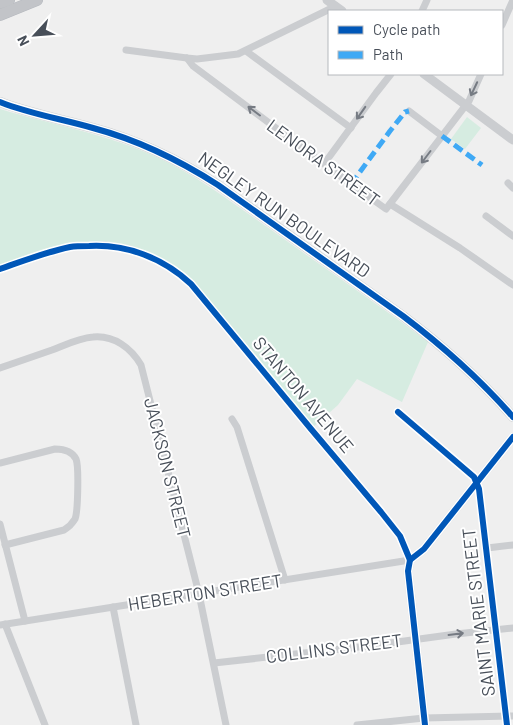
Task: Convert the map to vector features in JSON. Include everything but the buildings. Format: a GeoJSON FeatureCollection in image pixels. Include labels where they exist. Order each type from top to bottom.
{"type":"FeatureCollection","features":[{"type":"Feature","properties":{"kind":"highway"},"geometry":{"type":"LineString","coordinates":[[0,4],[8,0]]}},
{"type":"Feature","properties":{"kind":"highway"},"geometry":{"type":"LineString","coordinates":[[0,15],[37,0]]}},
{"type":"Feature","properties":{"kind":"main road","name":"NEGLEY RUN BOULEVARD"},"geometry":{"type":"LineString","coordinates":[[0,96],[125,132],[164,148],[209,172],[435,333],[470,363],[513,408]]}},
{"type":"Feature","properties":{"kind":"main road","name":"NEGLEY RUN BOULEVARD"},"geometry":{"type":"LineString","coordinates":[[0,102],[123,137],[162,153],[195,171],[432,338],[475,376],[513,417]]}},
{"type":"Feature","properties":{"kind":"street"},"geometry":{"type":"LineString","coordinates":[[328,0],[339,9]]}},
{"type":"Feature","properties":{"kind":"street"},"geometry":{"type":"LineString","coordinates":[[503,23],[513,0]]}},
{"type":"Feature","properties":{"kind":"street"},"geometry":{"type":"LineString","coordinates":[[126,50],[187,58],[238,54],[328,14]]}},
{"type":"Feature","properties":{"kind":"street"},"geometry":{"type":"LineString","coordinates":[[246,51],[351,128]]}},
{"type":"Feature","properties":{"kind":"street","name":"LENORA STREET"},"geometry":{"type":"LineString","coordinates":[[187,58],[193,66],[386,209],[390,204],[460,248],[513,285]]}},
{"type":"Feature","properties":{"kind":"street"},"geometry":{"type":"LineString","coordinates":[[324,164],[390,75]]}},
{"type":"Feature","properties":{"kind":"street"},"geometry":{"type":"LineString","coordinates":[[425,75],[513,140]]}},
{"type":"Feature","properties":{"kind":"street"},"geometry":{"type":"LineString","coordinates":[[390,204],[469,100],[481,75]]}},
{"type":"Feature","properties":{"kind":"street"},"geometry":{"type":"LineString","coordinates":[[409,111],[442,136]]}},
{"type":"Feature","properties":{"kind":"street"},"geometry":{"type":"LineString","coordinates":[[486,216],[513,236]]}},
{"type":"Feature","properties":{"kind":"street","name":"STANTON AVENUE"},"geometry":{"type":"LineString","coordinates":[[0,269],[40,255],[72,247],[104,245],[130,249],[156,259],[184,277],[400,536],[410,560],[408,570],[425,721]]}},
{"type":"Feature","properties":{"kind":"street","name":"JACKSON STREET"},"geometry":{"type":"LineString","coordinates":[[0,368],[93,337],[106,338],[120,343],[128,348],[141,365],[199,594],[226,725]]}},
{"type":"Feature","properties":{"kind":"street","name":"SAINT MARIE STREET"},"geometry":{"type":"LineString","coordinates":[[398,412],[474,477],[479,488],[496,630],[510,716],[507,725]]}},
{"type":"Feature","properties":{"kind":"street"},"geometry":{"type":"LineString","coordinates":[[232,418],[237,427],[285,580]]}},
{"type":"Feature","properties":{"kind":"street"},"geometry":{"type":"LineString","coordinates":[[410,560],[424,549],[513,437]]}},
{"type":"Feature","properties":{"kind":"street"},"geometry":{"type":"LineString","coordinates":[[0,463],[55,449],[62,449],[70,452],[75,458],[78,467],[76,517],[71,525],[64,530],[5,545]]}},
{"type":"Feature","properties":{"kind":"street"},"geometry":{"type":"LineString","coordinates":[[0,524],[25,620]]}},
{"type":"Feature","properties":{"kind":"street"},"geometry":{"type":"LineString","coordinates":[[487,548],[513,545]]}},
{"type":"Feature","properties":{"kind":"street","name":"HEBERTON STREET"},"geometry":{"type":"LineString","coordinates":[[2,624],[410,560]]}},
{"type":"Feature","properties":{"kind":"street"},"geometry":{"type":"LineString","coordinates":[[113,607],[136,725]]}},
{"type":"Feature","properties":{"kind":"street"},"geometry":{"type":"LineString","coordinates":[[2,624],[45,725]]}},
{"type":"Feature","properties":{"kind":"street","name":"COLLINS STREET"},"geometry":{"type":"LineString","coordinates":[[214,664],[513,628]]}},
{"type":"Feature","properties":{"kind":"street"},"geometry":{"type":"LineString","coordinates":[[358,725],[510,716]]}},
{"type":"Feature","properties":{"kind":"green space"},"geometry":{"type":"Polygon","coordinates":[[[0,109],[120,142],[174,165],[230,201],[400,321],[428,342],[402,402],[357,379],[338,405],[311,429],[184,277],[156,259],[105,245],[72,247],[0,269],[0,109]]]}},
{"type":"Feature","properties":{"kind":"green space"},"geometry":{"type":"Polygon","coordinates":[[[467,117],[481,128],[465,149],[451,139],[467,117]]]}},
{"type":"Feature","properties":{"kind":"marked path"},"geometry":{"type":"LineString","coordinates":[[351,184],[405,112],[409,111]]}},
{"type":"Feature","properties":{"kind":"marked path"},"geometry":{"type":"LineString","coordinates":[[442,136],[482,165]]}},
{"type":"Feature","properties":{"kind":"cycle path"},"geometry":{"type":"LineString","coordinates":[[0,102],[126,138],[173,159],[218,185],[403,316],[447,351],[513,417]]}},
{"type":"Feature","properties":{"kind":"cycle path"},"geometry":{"type":"LineString","coordinates":[[0,269],[70,247],[117,247],[144,254],[169,267],[191,284],[400,536],[410,560],[408,571],[425,725]]}},
{"type":"Feature","properties":{"kind":"cycle path"},"geometry":{"type":"LineString","coordinates":[[398,412],[474,477],[479,489],[507,725]]}},
{"type":"Feature","properties":{"kind":"cycle path"},"geometry":{"type":"LineString","coordinates":[[410,560],[424,549],[513,437]]}}]}
